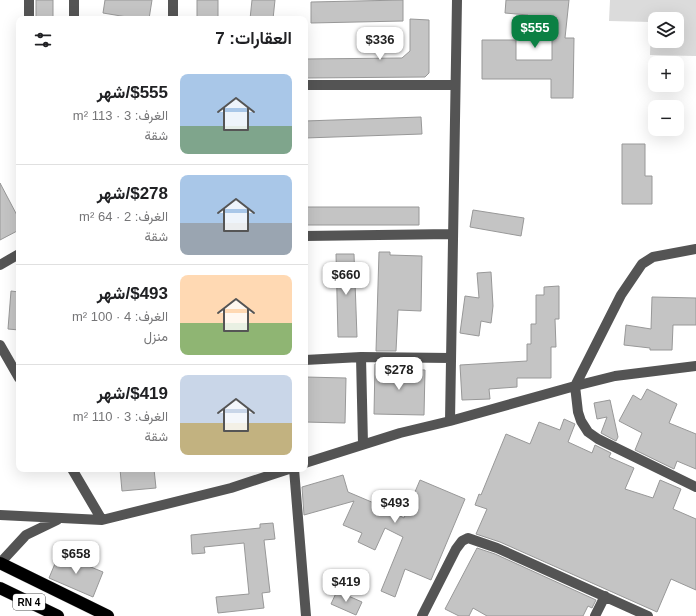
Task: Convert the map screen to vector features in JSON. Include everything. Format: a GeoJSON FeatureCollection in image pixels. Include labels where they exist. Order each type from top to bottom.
{"type":"FeatureCollection","features":[{"type":"Feature","properties":{"kind":"highway","name":"RN 4"},"geometry":{"type":"LineString","coordinates":[[0,563],[108,616]]}},
{"type":"Feature","properties":{"kind":"highway","name":"RN 4"},"geometry":{"type":"LineString","coordinates":[[0,588],[58,616]]}},
{"type":"Feature","properties":{"kind":"street"},"geometry":{"type":"LineString","coordinates":[[29,0],[29,16]]}},
{"type":"Feature","properties":{"kind":"street"},"geometry":{"type":"LineString","coordinates":[[74,0],[74,16]]}},
{"type":"Feature","properties":{"kind":"street"},"geometry":{"type":"LineString","coordinates":[[173,0],[173,16]]}},
{"type":"Feature","properties":{"kind":"street"},"geometry":{"type":"LineString","coordinates":[[450,421],[457,0]]}},
{"type":"Feature","properties":{"kind":"street"},"geometry":{"type":"LineString","coordinates":[[308,85],[455,84]]}},
{"type":"Feature","properties":{"kind":"street"},"geometry":{"type":"LineString","coordinates":[[308,236],[452,234]]}},
{"type":"Feature","properties":{"kind":"street"},"geometry":{"type":"LineString","coordinates":[[696,249],[653,257],[642,264],[621,295],[575,386],[578,412],[588,432],[598,439],[696,487]]}},
{"type":"Feature","properties":{"kind":"street"},"geometry":{"type":"LineString","coordinates":[[0,265],[16,256]]}},
{"type":"Feature","properties":{"kind":"street"},"geometry":{"type":"LineString","coordinates":[[0,345],[16,373]]}},
{"type":"Feature","properties":{"kind":"street"},"geometry":{"type":"LineString","coordinates":[[308,360],[361,357],[451,358]]}},
{"type":"Feature","properties":{"kind":"street"},"geometry":{"type":"LineString","coordinates":[[361,357],[363,444]]}},
{"type":"Feature","properties":{"kind":"street"},"geometry":{"type":"LineString","coordinates":[[308,462],[400,433],[450,421],[615,376],[696,366]]}},
{"type":"Feature","properties":{"kind":"street"},"geometry":{"type":"LineString","coordinates":[[74,472],[102,520]]}},
{"type":"Feature","properties":{"kind":"street"},"geometry":{"type":"LineString","coordinates":[[0,515],[102,520],[231,488],[280,472]]}},
{"type":"Feature","properties":{"kind":"street"},"geometry":{"type":"LineString","coordinates":[[294,472],[307,615]]}},
{"type":"Feature","properties":{"kind":"street"},"geometry":{"type":"LineString","coordinates":[[0,563],[26,535],[58,519]]}},
{"type":"Feature","properties":{"kind":"street"},"geometry":{"type":"LineString","coordinates":[[422,616],[456,549],[462,541],[468,538],[497,548],[648,616]]}},
{"type":"Feature","properties":{"kind":"street"},"geometry":{"type":"LineString","coordinates":[[595,616],[605,596]]}},
{"type":"Feature","properties":{"kind":"shaded area"},"geometry":{"type":"Polygon","coordinates":[[[610,0],[696,0],[696,56],[650,55],[650,48],[684,48],[684,12],[648,12],[648,22],[609,21],[610,0]]]}},
{"type":"Feature","properties":{"kind":"building"},"geometry":{"type":"Polygon","coordinates":[[[36,0],[53,0],[53,16],[36,16],[36,0]]]}},
{"type":"Feature","properties":{"kind":"building"},"geometry":{"type":"Polygon","coordinates":[[[105,0],[152,0],[149,16],[121,16],[103,13],[105,0]]]}},
{"type":"Feature","properties":{"kind":"building"},"geometry":{"type":"Polygon","coordinates":[[[197,0],[218,0],[218,16],[197,16],[197,0]]]}},
{"type":"Feature","properties":{"kind":"building"},"geometry":{"type":"Polygon","coordinates":[[[252,0],[275,0],[273,16],[250,16],[252,0]]]}},
{"type":"Feature","properties":{"kind":"building"},"geometry":{"type":"Polygon","coordinates":[[[403,0],[403,21],[311,23],[311,2],[403,0]]]}},
{"type":"Feature","properties":{"kind":"building"},"geometry":{"type":"Polygon","coordinates":[[[506,0],[569,0],[565,38],[574,38],[573,98],[551,98],[551,79],[482,79],[482,40],[516,40],[516,60],[552,60],[552,25],[527,23],[528,15],[505,13],[506,0]]]}},
{"type":"Feature","properties":{"kind":"building"},"geometry":{"type":"Polygon","coordinates":[[[410,19],[429,20],[429,73],[425,77],[308,78],[308,59],[402,58],[410,51],[410,19]]]}},
{"type":"Feature","properties":{"kind":"building"},"geometry":{"type":"Polygon","coordinates":[[[421,117],[422,134],[308,138],[308,121],[421,117]]]}},
{"type":"Feature","properties":{"kind":"building"},"geometry":{"type":"Polygon","coordinates":[[[622,144],[645,144],[645,176],[652,176],[652,204],[622,204],[622,144]]]}},
{"type":"Feature","properties":{"kind":"building"},"geometry":{"type":"Polygon","coordinates":[[[0,183],[16,213],[16,232],[0,240],[0,183]]]}},
{"type":"Feature","properties":{"kind":"building"},"geometry":{"type":"Polygon","coordinates":[[[308,207],[419,207],[419,225],[308,225],[308,207]]]}},
{"type":"Feature","properties":{"kind":"building"},"geometry":{"type":"Polygon","coordinates":[[[473,210],[524,218],[521,236],[470,227],[473,210]]]}},
{"type":"Feature","properties":{"kind":"building"},"geometry":{"type":"Polygon","coordinates":[[[379,252],[390,252],[390,255],[422,256],[421,311],[398,310],[396,351],[376,351],[379,252]]]}},
{"type":"Feature","properties":{"kind":"building"},"geometry":{"type":"Polygon","coordinates":[[[336,254],[354,254],[357,337],[338,337],[336,254]]]}},
{"type":"Feature","properties":{"kind":"building"},"geometry":{"type":"Polygon","coordinates":[[[491,272],[493,306],[491,323],[481,321],[479,336],[460,333],[465,296],[479,298],[477,273],[491,272]]]}},
{"type":"Feature","properties":{"kind":"building"},"geometry":{"type":"Polygon","coordinates":[[[559,286],[559,319],[555,319],[556,347],[551,347],[551,378],[517,378],[517,387],[489,389],[490,399],[462,400],[460,365],[527,361],[527,344],[531,344],[531,324],[536,324],[536,295],[544,295],[544,287],[559,286]]]}},
{"type":"Feature","properties":{"kind":"building"},"geometry":{"type":"Polygon","coordinates":[[[11,291],[16,292],[16,330],[8,329],[11,291]]]}},
{"type":"Feature","properties":{"kind":"building"},"geometry":{"type":"Polygon","coordinates":[[[652,297],[696,298],[696,325],[673,325],[672,350],[650,350],[650,348],[624,345],[626,325],[651,329],[652,297]]]}},
{"type":"Feature","properties":{"kind":"building"},"geometry":{"type":"Polygon","coordinates":[[[375,364],[396,364],[396,369],[425,370],[424,415],[374,414],[375,364]]]}},
{"type":"Feature","properties":{"kind":"building"},"geometry":{"type":"Polygon","coordinates":[[[308,377],[346,378],[345,423],[308,422],[308,377]]]}},
{"type":"Feature","properties":{"kind":"building"},"geometry":{"type":"Polygon","coordinates":[[[647,389],[677,404],[669,423],[696,434],[696,469],[677,461],[674,469],[635,450],[642,433],[619,421],[633,395],[641,400],[647,389]]]}},
{"type":"Feature","properties":{"kind":"building"},"geometry":{"type":"Polygon","coordinates":[[[610,400],[618,437],[616,441],[601,433],[607,417],[597,419],[594,403],[610,400]]]}},
{"type":"Feature","properties":{"kind":"building"},"geometry":{"type":"Polygon","coordinates":[[[564,419],[575,424],[568,442],[592,453],[595,445],[611,453],[609,457],[634,468],[625,489],[653,498],[660,480],[681,489],[673,509],[696,519],[696,590],[671,579],[657,612],[500,542],[476,534],[487,509],[475,505],[479,494],[481,495],[506,434],[530,444],[539,422],[560,430],[564,419]]]}},
{"type":"Feature","properties":{"kind":"building"},"geometry":{"type":"Polygon","coordinates":[[[120,472],[154,472],[156,488],[122,491],[120,472]]]}},
{"type":"Feature","properties":{"kind":"building"},"geometry":{"type":"Polygon","coordinates":[[[343,475],[348,492],[404,518],[420,480],[465,499],[431,580],[405,569],[395,597],[381,591],[403,537],[385,528],[375,550],[358,542],[362,533],[343,525],[354,501],[304,515],[302,487],[343,475]]]}},
{"type":"Feature","properties":{"kind":"building"},"geometry":{"type":"Polygon","coordinates":[[[273,523],[275,539],[264,540],[270,592],[262,593],[264,608],[218,613],[216,597],[249,594],[244,543],[204,547],[205,553],[192,554],[191,535],[260,528],[260,524],[273,523]]]}},
{"type":"Feature","properties":{"kind":"building"},"geometry":{"type":"Polygon","coordinates":[[[477,548],[495,554],[596,600],[592,608],[588,606],[583,616],[487,616],[473,608],[469,616],[459,616],[445,609],[477,548]]]}},
{"type":"Feature","properties":{"kind":"building"},"geometry":{"type":"Polygon","coordinates":[[[59,554],[103,572],[93,597],[49,578],[59,554]]]}},
{"type":"Feature","properties":{"kind":"building"},"geometry":{"type":"Polygon","coordinates":[[[337,591],[362,602],[356,615],[331,604],[337,591]]]}}]}
